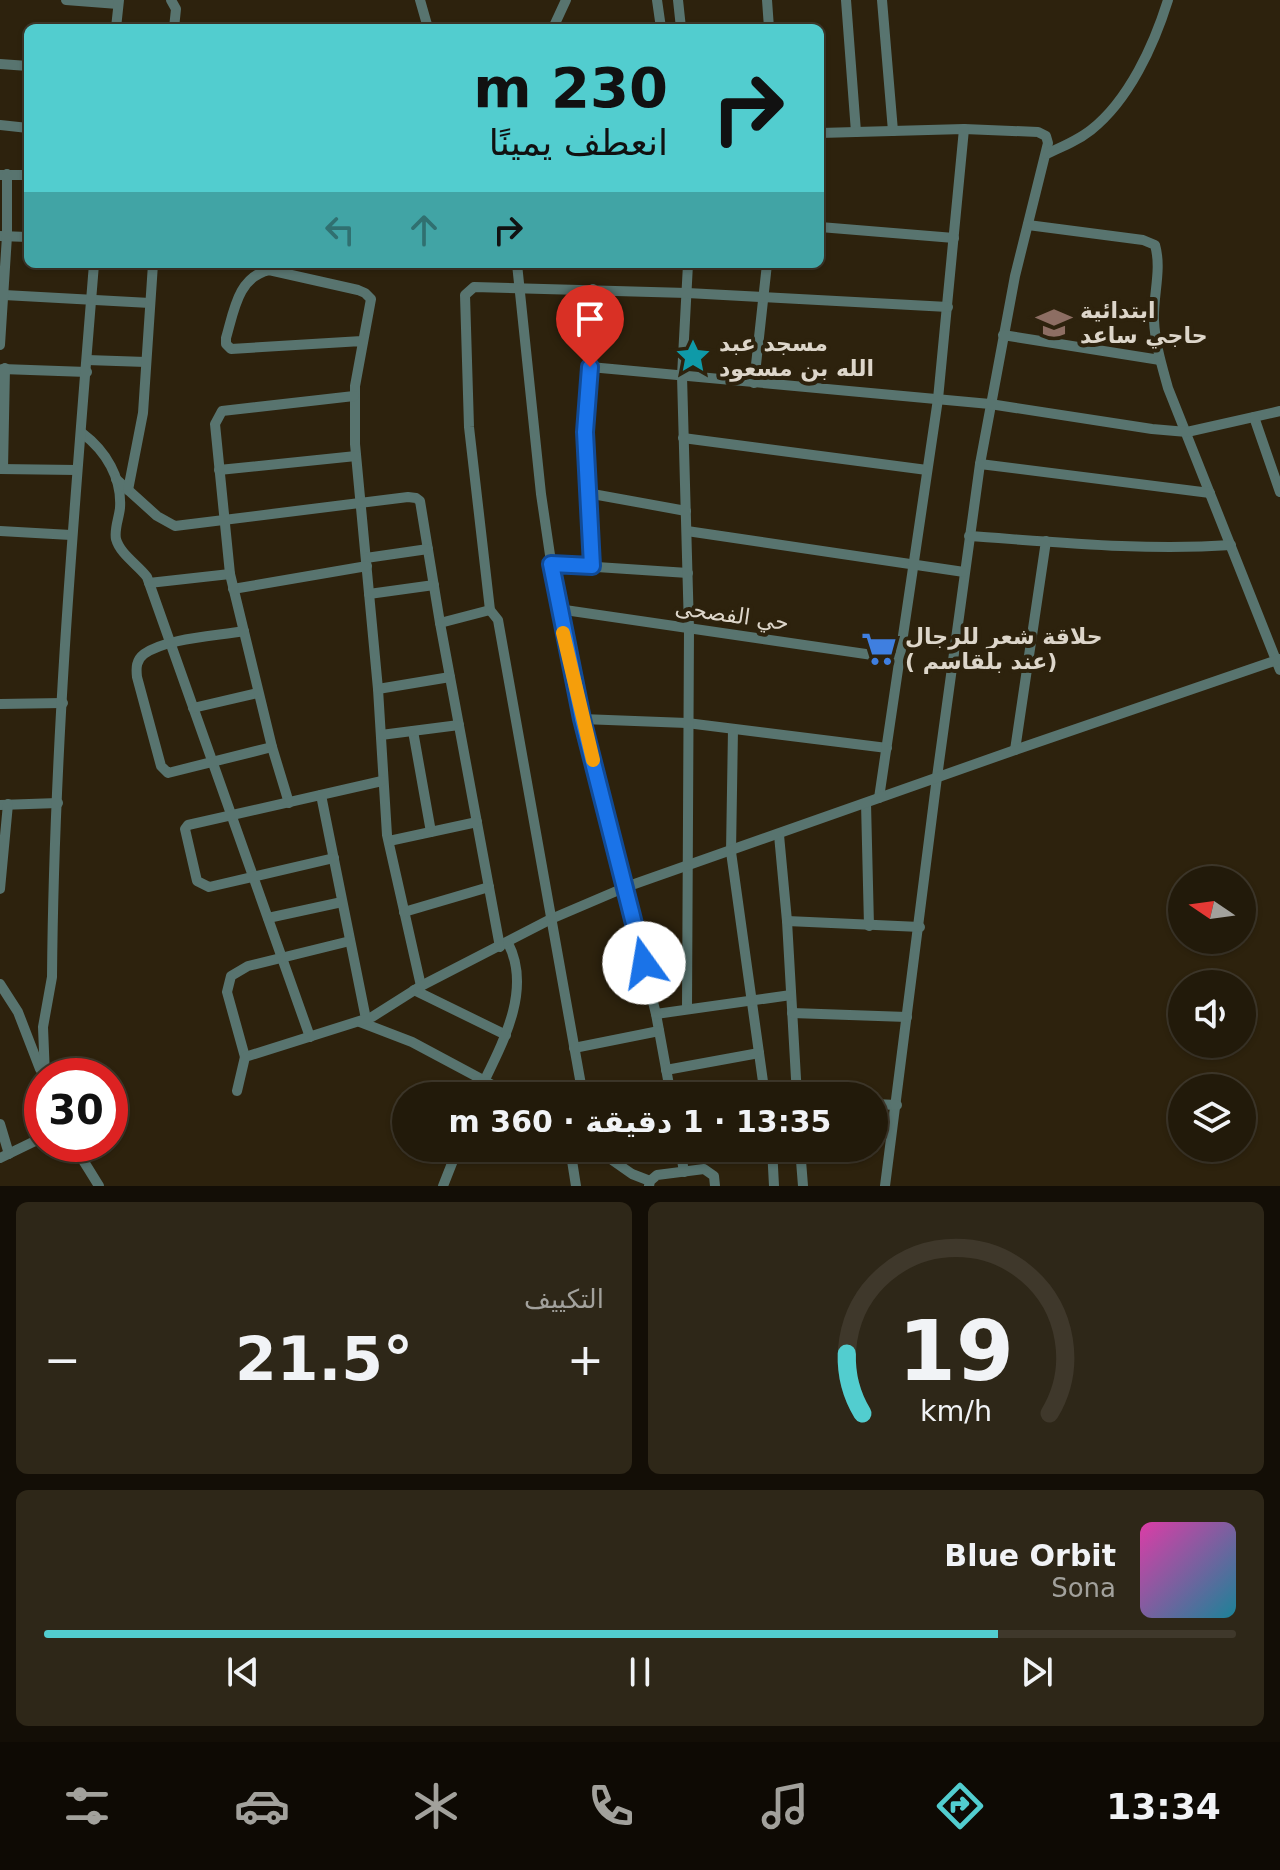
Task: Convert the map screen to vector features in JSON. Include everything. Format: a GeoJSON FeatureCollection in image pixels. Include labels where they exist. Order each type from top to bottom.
{"type":"FeatureCollection","features":[{"type":"Feature","properties":{"kind":"street"},"geometry":{"type":"LineString","coordinates":[[66,0],[118,2],[116,24]]}},
{"type":"Feature","properties":{"kind":"street"},"geometry":{"type":"LineString","coordinates":[[171,0],[176,9],[174,24]]}},
{"type":"Feature","properties":{"kind":"street"},"geometry":{"type":"LineString","coordinates":[[420,0],[427,24]]}},
{"type":"Feature","properties":{"kind":"street"},"geometry":{"type":"LineString","coordinates":[[555,24],[566,0]]}},
{"type":"Feature","properties":{"kind":"street"},"geometry":{"type":"LineString","coordinates":[[657,0],[660,24]]}},
{"type":"Feature","properties":{"kind":"street"},"geometry":{"type":"LineString","coordinates":[[678,0],[681,24]]}},
{"type":"Feature","properties":{"kind":"street"},"geometry":{"type":"LineString","coordinates":[[767,0],[769,24]]}},
{"type":"Feature","properties":{"kind":"street"},"geometry":{"type":"LineString","coordinates":[[846,0],[856,132]]}},
{"type":"Feature","properties":{"kind":"street"},"geometry":{"type":"LineString","coordinates":[[882,0],[893,131]]}},
{"type":"Feature","properties":{"kind":"street"},"geometry":{"type":"LineString","coordinates":[[1046,154],[1082,136],[1108,112],[1149,53],[1168,0]]}},
{"type":"Feature","properties":{"kind":"street"},"geometry":{"type":"LineString","coordinates":[[0,64],[24,66]]}},
{"type":"Feature","properties":{"kind":"street"},"geometry":{"type":"LineString","coordinates":[[0,125],[24,128]]}},
{"type":"Feature","properties":{"kind":"street"},"geometry":{"type":"LineString","coordinates":[[824,133],[964,129],[1038,132],[1046,136],[1048,143],[1003,335],[980,464],[885,1186]]}},
{"type":"Feature","properties":{"kind":"street"},"geometry":{"type":"LineString","coordinates":[[879,798],[938,399],[964,129]]}},
{"type":"Feature","properties":{"kind":"street"},"geometry":{"type":"LineString","coordinates":[[0,345],[4,175]]}},
{"type":"Feature","properties":{"kind":"street"},"geometry":{"type":"LineString","coordinates":[[245,1057],[363,1020],[417,988],[551,919],[626,887],[1015,750],[1279,663],[1168,388],[1154,319],[1159,258],[1155,245],[1143,240],[1028,225]]}},
{"type":"Feature","properties":{"kind":"street"},"geometry":{"type":"LineString","coordinates":[[824,227],[954,238]]}},
{"type":"Feature","properties":{"kind":"street"},"geometry":{"type":"LineString","coordinates":[[4,236],[24,237]]}},
{"type":"Feature","properties":{"kind":"street"},"geometry":{"type":"LineString","coordinates":[[44,1058],[43,1027],[52,977],[71,535],[94,268]]}},
{"type":"Feature","properties":{"kind":"street"},"geometry":{"type":"LineString","coordinates":[[128,490],[140,437],[153,268]]}},
{"type":"Feature","properties":{"kind":"street"},"geometry":{"type":"LineString","coordinates":[[517,268],[558,609],[582,719],[656,1014],[668,1082]]}},
{"type":"Feature","properties":{"kind":"street"},"geometry":{"type":"LineString","coordinates":[[687,1007],[689,629],[682,376],[688,268]]}},
{"type":"Feature","properties":{"kind":"street"},"geometry":{"type":"LineString","coordinates":[[754,383],[767,268]]}},
{"type":"Feature","properties":{"kind":"street"},"geometry":{"type":"LineString","coordinates":[[362,341],[231,349],[226,344],[244,285],[254,275],[269,270],[369,295],[370,305],[354,396],[356,456],[378,689],[382,781],[389,841],[417,988]]}},
{"type":"Feature","properties":{"kind":"street"},"geometry":{"type":"LineString","coordinates":[[580,1082],[498,620],[490,610],[469,427],[465,295],[474,287],[519,287],[948,307]]}},
{"type":"Feature","properties":{"kind":"street"},"geometry":{"type":"LineString","coordinates":[[592,566],[585,432],[593,289]]}},
{"type":"Feature","properties":{"kind":"street"},"geometry":{"type":"LineString","coordinates":[[2,303],[91,299],[150,303]]}},
{"type":"Feature","properties":{"kind":"street"},"geometry":{"type":"LineString","coordinates":[[1003,335],[1160,360]]}},
{"type":"Feature","properties":{"kind":"street"},"geometry":{"type":"LineString","coordinates":[[87,360],[146,362]]}},
{"type":"Feature","properties":{"kind":"street"},"geometry":{"type":"LineString","coordinates":[[590,367],[990,404],[1187,432],[1280,411]]}},
{"type":"Feature","properties":{"kind":"street"},"geometry":{"type":"LineString","coordinates":[[77,470],[2,469],[2,369],[87,372]]}},
{"type":"Feature","properties":{"kind":"street"},"geometry":{"type":"LineString","coordinates":[[289,803],[258,693],[230,574],[215,424],[219,413],[354,396]]}},
{"type":"Feature","properties":{"kind":"street"},"geometry":{"type":"LineString","coordinates":[[1254,417],[1280,492]]}},
{"type":"Feature","properties":{"kind":"street"},"geometry":{"type":"LineString","coordinates":[[82,433],[105,455],[116,479],[120,497],[116,542],[140,567],[149,583],[310,1037]]}},
{"type":"Feature","properties":{"kind":"street"},"geometry":{"type":"LineString","coordinates":[[683,438],[927,470]]}},
{"type":"Feature","properties":{"kind":"street"},"geometry":{"type":"LineString","coordinates":[[219,470],[356,456]]}},
{"type":"Feature","properties":{"kind":"street"},"geometry":{"type":"LineString","coordinates":[[980,464],[1210,493]]}},
{"type":"Feature","properties":{"kind":"street"},"geometry":{"type":"LineString","coordinates":[[116,479],[157,516],[175,526],[416,498],[423,507],[440,623],[489,887],[504,945],[517,971],[516,992],[506,1035],[484,1082]]}},
{"type":"Feature","properties":{"kind":"street"},"geometry":{"type":"LineString","coordinates":[[587,493],[686,511]]}},
{"type":"Feature","properties":{"kind":"street"},"geometry":{"type":"LineString","coordinates":[[0,538],[0,531],[71,535]]}},
{"type":"Feature","properties":{"kind":"street"},"geometry":{"type":"LineString","coordinates":[[687,531],[964,572]]}},
{"type":"Feature","properties":{"kind":"street"},"geometry":{"type":"LineString","coordinates":[[969,536],[1181,548],[1231,545]]}},
{"type":"Feature","properties":{"kind":"street"},"geometry":{"type":"LineString","coordinates":[[1015,750],[1046,541]]}},
{"type":"Feature","properties":{"kind":"street"},"geometry":{"type":"LineString","coordinates":[[233,589],[428,549]]}},
{"type":"Feature","properties":{"kind":"street"},"geometry":{"type":"LineString","coordinates":[[551,564],[688,573]]}},
{"type":"Feature","properties":{"kind":"street"},"geometry":{"type":"LineString","coordinates":[[149,583],[230,574]]}},
{"type":"Feature","properties":{"kind":"street"},"geometry":{"type":"LineString","coordinates":[[369,594],[434,585]]}},
{"type":"Feature","properties":{"kind":"street","name":"حي الفصحى"},"geometry":{"type":"LineString","coordinates":[[558,609],[900,659]]}},
{"type":"Feature","properties":{"kind":"street"},"geometry":{"type":"LineString","coordinates":[[440,623],[490,610]]}},
{"type":"Feature","properties":{"kind":"street"},"geometry":{"type":"LineString","coordinates":[[244,631],[171,644],[146,653],[136,670],[161,766],[168,773],[272,747]]}},
{"type":"Feature","properties":{"kind":"street"},"geometry":{"type":"LineString","coordinates":[[378,689],[450,677]]}},
{"type":"Feature","properties":{"kind":"street"},"geometry":{"type":"LineString","coordinates":[[193,708],[258,693]]}},
{"type":"Feature","properties":{"kind":"street"},"geometry":{"type":"LineString","coordinates":[[0,704],[63,703]]}},
{"type":"Feature","properties":{"kind":"street"},"geometry":{"type":"LineString","coordinates":[[582,719],[687,723],[887,748]]}},
{"type":"Feature","properties":{"kind":"street"},"geometry":{"type":"LineString","coordinates":[[381,735],[459,725]]}},
{"type":"Feature","properties":{"kind":"street"},"geometry":{"type":"LineString","coordinates":[[733,729],[731,852],[763,1082]]}},
{"type":"Feature","properties":{"kind":"street"},"geometry":{"type":"LineString","coordinates":[[413,731],[431,832]]}},
{"type":"Feature","properties":{"kind":"street"},"geometry":{"type":"LineString","coordinates":[[334,858],[209,887],[197,881],[185,829],[188,825],[382,781]]}},
{"type":"Feature","properties":{"kind":"street"},"geometry":{"type":"LineString","coordinates":[[321,795],[363,1020]]}},
{"type":"Feature","properties":{"kind":"street"},"geometry":{"type":"LineString","coordinates":[[0,889],[4,805],[58,803]]}},
{"type":"Feature","properties":{"kind":"street"},"geometry":{"type":"LineString","coordinates":[[866,803],[869,926]]}},
{"type":"Feature","properties":{"kind":"street"},"geometry":{"type":"LineString","coordinates":[[389,841],[477,822]]}},
{"type":"Feature","properties":{"kind":"street"},"geometry":{"type":"LineString","coordinates":[[779,835],[796,1082]]}},
{"type":"Feature","properties":{"kind":"street"},"geometry":{"type":"LineString","coordinates":[[404,912],[489,887]]}},
{"type":"Feature","properties":{"kind":"street"},"geometry":{"type":"LineString","coordinates":[[268,918],[342,902]]}},
{"type":"Feature","properties":{"kind":"street"},"geometry":{"type":"LineString","coordinates":[[787,921],[920,927]]}},
{"type":"Feature","properties":{"kind":"street"},"geometry":{"type":"LineString","coordinates":[[237,1091],[245,1057],[227,986],[236,971],[350,941]]}},
{"type":"Feature","properties":{"kind":"street"},"geometry":{"type":"LineString","coordinates":[[0,984],[18,1012],[37,1058]]}},
{"type":"Feature","properties":{"kind":"street"},"geometry":{"type":"LineString","coordinates":[[417,988],[506,1035]]}},
{"type":"Feature","properties":{"kind":"street"},"geometry":{"type":"LineString","coordinates":[[656,1014],[687,1007],[791,995]]}},
{"type":"Feature","properties":{"kind":"street"},"geometry":{"type":"LineString","coordinates":[[792,1013],[907,1017]]}},
{"type":"Feature","properties":{"kind":"street"},"geometry":{"type":"LineString","coordinates":[[363,1020],[490,1082]]}},
{"type":"Feature","properties":{"kind":"street"},"geometry":{"type":"LineString","coordinates":[[574,1048],[659,1031]]}},
{"type":"Feature","properties":{"kind":"street"},"geometry":{"type":"LineString","coordinates":[[666,1070],[759,1053]]}},
{"type":"Feature","properties":{"kind":"street"},"geometry":{"type":"LineString","coordinates":[[888,1105],[897,1105]]}},
{"type":"Feature","properties":{"kind":"street"},"geometry":{"type":"LineString","coordinates":[[0,1124],[5,1156],[24,1145]]}},
{"type":"Feature","properties":{"kind":"street"},"geometry":{"type":"LineString","coordinates":[[84,1162],[99,1186]]}},
{"type":"Feature","properties":{"kind":"street"},"geometry":{"type":"LineString","coordinates":[[443,1186],[452,1162]]}},
{"type":"Feature","properties":{"kind":"street"},"geometry":{"type":"LineString","coordinates":[[572,1162],[576,1186]]}},
{"type":"Feature","properties":{"kind":"street"},"geometry":{"type":"LineString","coordinates":[[615,1162],[650,1184],[657,1175],[710,1171],[715,1186]]}},
{"type":"Feature","properties":{"kind":"street"},"geometry":{"type":"LineString","coordinates":[[682,1162],[684,1172]]}},
{"type":"Feature","properties":{"kind":"street"},"geometry":{"type":"LineString","coordinates":[[773,1162],[774,1186]]}},
{"type":"Feature","properties":{"kind":"street"},"geometry":{"type":"LineString","coordinates":[[801,1162],[803,1186]]}},
{"type":"Feature","properties":{"kind":"slow traffic"},"geometry":{"type":"LineString","coordinates":[[563,633],[593,760]]}},
{"type":"Feature","properties":{"kind":"place","name":"ابتدائية حاجي ساعد"},"geometry":{"type":"Point","coordinates":[1054,323]}},
{"type":"Feature","properties":{"kind":"place","name":"مسجد عبد الله بن مسعود"},"geometry":{"type":"Point","coordinates":[693,356]}},
{"type":"Feature","properties":{"kind":"place","name":"حلاقة شعر للرجال ( عند بلقاسم)"},"geometry":{"type":"Point","coordinates":[879,649]}},
{"type":"Feature","properties":{"kind":"route"},"geometry":{"type":"LineString","coordinates":[[590,367],[585,432],[592,566],[551,564],[582,719],[644,963]]}}]}
